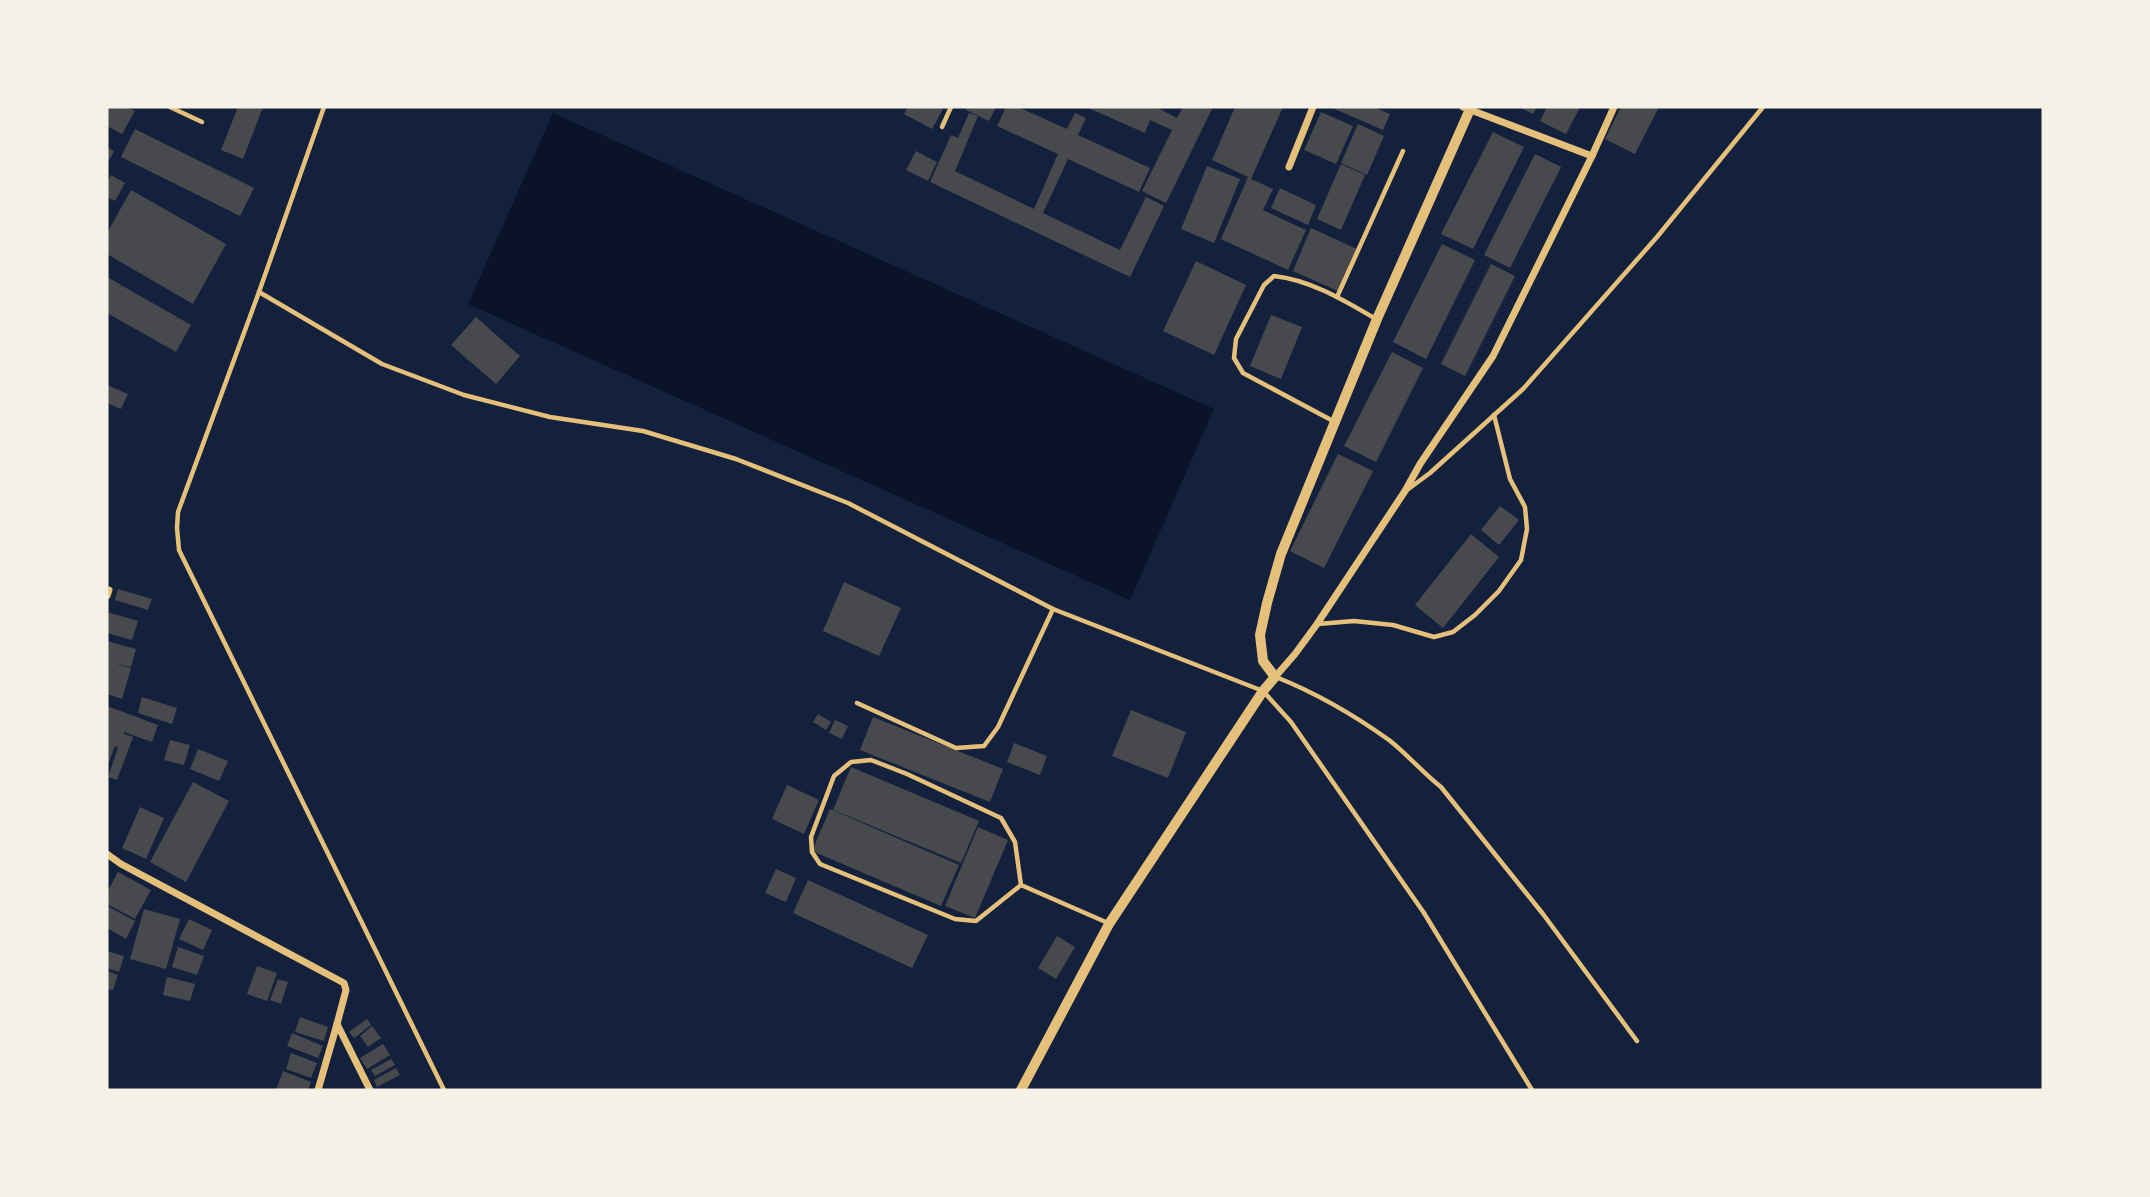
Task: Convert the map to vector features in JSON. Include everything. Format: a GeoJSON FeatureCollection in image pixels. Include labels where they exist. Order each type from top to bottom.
{"type":"FeatureCollection","features":[{"type":"Feature","properties":{"kind":"street"},"geometry":{"type":"LineString","coordinates":[[1289,167],[1313,107]]}},
{"type":"Feature","properties":{"kind":"street"},"geometry":{"type":"LineString","coordinates":[[1021,1090],[1109,924],[1263,691],[1317,624],[1493,356],[1614,107]]}},
{"type":"Feature","properties":{"kind":"street"},"geometry":{"type":"LineString","coordinates":[[1275,677],[1263,661],[1260,635],[1280,554],[1468,108],[1592,156]]}},
{"type":"Feature","properties":{"kind":"street"},"geometry":{"type":"LineString","coordinates":[[107,854],[121,864],[342,981],[346,990],[318,1090]]}},
{"type":"Feature","properties":{"kind":"street"},"geometry":{"type":"LineString","coordinates":[[337,1024],[370,1090]]}},
{"type":"Feature","properties":{"kind":"lane"},"geometry":{"type":"LineString","coordinates":[[170,107],[202,122]]}},
{"type":"Feature","properties":{"kind":"lane"},"geometry":{"type":"LineString","coordinates":[[324,107],[178,512],[179,550],[444,1090]]}},
{"type":"Feature","properties":{"kind":"lane"},"geometry":{"type":"LineString","coordinates":[[942,127],[951,107]]}},
{"type":"Feature","properties":{"kind":"lane"},"geometry":{"type":"LineString","coordinates":[[1405,491],[1430,473],[1523,389],[1648,247],[1763,107]]}},
{"type":"Feature","properties":{"kind":"lane"},"geometry":{"type":"LineString","coordinates":[[1337,296],[1403,151]]}},
{"type":"Feature","properties":{"kind":"lane"},"geometry":{"type":"LineString","coordinates":[[1335,422],[1243,373],[1234,358],[1236,339],[1264,285],[1275,276],[1290,277],[1337,296],[1377,319]]}},
{"type":"Feature","properties":{"kind":"lane"},"geometry":{"type":"LineString","coordinates":[[259,292],[383,364],[464,395],[550,417],[643,431],[736,459],[848,502],[1054,609],[1263,691],[1291,722],[1424,913],[1532,1090]]}},
{"type":"Feature","properties":{"kind":"lane"},"geometry":{"type":"LineString","coordinates":[[1317,624],[1354,621],[1393,625],[1434,637],[1453,632],[1499,591],[1521,560],[1527,530],[1525,507],[1510,478],[1494,415]]}},
{"type":"Feature","properties":{"kind":"lane"},"geometry":{"type":"LineString","coordinates":[[857,703],[956,748],[984,746],[998,727],[1054,609]]}},
{"type":"Feature","properties":{"kind":"lane"},"geometry":{"type":"LineString","coordinates":[[1275,677],[1332,704],[1390,741],[1441,787],[1551,924],[1637,1041]]}},
{"type":"Feature","properties":{"kind":"lane"},"geometry":{"type":"LineString","coordinates":[[871,760],[920,779],[1001,818],[1015,842],[1021,885],[976,921],[956,919],[820,864],[812,852],[811,837],[834,776],[851,762],[871,760]]}},
{"type":"Feature","properties":{"kind":"lane"},"geometry":{"type":"LineString","coordinates":[[1021,885],[1109,924]]}},
{"type":"Feature","properties":{"kind":"water"},"geometry":{"type":"Polygon","coordinates":[[[553,113],[1214,409],[1130,600],[468,304],[553,113]]]}},
{"type":"Feature","properties":{"kind":"building"},"geometry":{"type":"Polygon","coordinates":[[[107,107],[127,107],[135,111],[122,134],[107,126],[107,107]]]}},
{"type":"Feature","properties":{"kind":"building"},"geometry":{"type":"Polygon","coordinates":[[[238,107],[263,107],[243,159],[221,150],[238,107]]]}},
{"type":"Feature","properties":{"kind":"building"},"geometry":{"type":"Polygon","coordinates":[[[908,107],[943,109],[932,129],[904,114],[908,107]]]}},
{"type":"Feature","properties":{"kind":"building"},"geometry":{"type":"Polygon","coordinates":[[[967,107],[996,107],[989,121],[966,110],[967,107]]]}},
{"type":"Feature","properties":{"kind":"building"},"geometry":{"type":"Polygon","coordinates":[[[1006,107],[1018,107],[1067,129],[1075,113],[1086,118],[1078,135],[1150,168],[1139,192],[1068,159],[1043,213],[1120,250],[1146,197],[1164,206],[1130,277],[930,182],[951,135],[958,138],[969,113],[978,116],[955,171],[1034,209],[1058,154],[997,126],[1006,107]]]}},
{"type":"Feature","properties":{"kind":"building"},"geometry":{"type":"Polygon","coordinates":[[[1086,107],[1156,107],[1177,118],[1183,107],[1213,107],[1166,203],[1142,191],[1172,130],[1150,120],[1145,133],[1086,107]]]}},
{"type":"Feature","properties":{"kind":"building"},"geometry":{"type":"Polygon","coordinates":[[[1235,107],[1283,107],[1251,179],[1273,189],[1263,210],[1306,230],[1288,270],[1221,239],[1248,177],[1212,160],[1235,107]]]}},
{"type":"Feature","properties":{"kind":"building"},"geometry":{"type":"Polygon","coordinates":[[[1330,107],[1374,107],[1390,114],[1383,130],[1330,107]]]}},
{"type":"Feature","properties":{"kind":"building"},"geometry":{"type":"Polygon","coordinates":[[[1519,107],[1537,107],[1533,114],[1519,107]]]}},
{"type":"Feature","properties":{"kind":"building"},"geometry":{"type":"Polygon","coordinates":[[[1547,107],[1580,107],[1566,134],[1540,121],[1547,107]]]}},
{"type":"Feature","properties":{"kind":"building"},"geometry":{"type":"Polygon","coordinates":[[[1621,107],[1659,107],[1635,154],[1605,139],[1621,107]]]}},
{"type":"Feature","properties":{"kind":"building"},"geometry":{"type":"Polygon","coordinates":[[[1321,112],[1353,126],[1336,164],[1304,150],[1321,112]]]}},
{"type":"Feature","properties":{"kind":"building"},"geometry":{"type":"Polygon","coordinates":[[[1358,124],[1384,136],[1367,175],[1341,163],[1358,124]]]}},
{"type":"Feature","properties":{"kind":"building"},"geometry":{"type":"Polygon","coordinates":[[[135,129],[254,188],[240,216],[121,157],[135,129]]]}},
{"type":"Feature","properties":{"kind":"building"},"geometry":{"type":"Polygon","coordinates":[[[1493,132],[1524,147],[1473,249],[1441,234],[1493,132]]]}},
{"type":"Feature","properties":{"kind":"building"},"geometry":{"type":"Polygon","coordinates":[[[107,147],[114,151],[107,164],[107,147]]]}},
{"type":"Feature","properties":{"kind":"building"},"geometry":{"type":"Polygon","coordinates":[[[916,151],[937,162],[928,181],[906,170],[916,151]]]}},
{"type":"Feature","properties":{"kind":"building"},"geometry":{"type":"Polygon","coordinates":[[[1535,154],[1561,167],[1510,268],[1484,255],[1535,154]]]}},
{"type":"Feature","properties":{"kind":"building"},"geometry":{"type":"Polygon","coordinates":[[[1341,164],[1365,175],[1341,230],[1317,219],[1341,164]]]}},
{"type":"Feature","properties":{"kind":"building"},"geometry":{"type":"Polygon","coordinates":[[[1207,166],[1240,179],[1214,243],[1181,229],[1207,166]]]}},
{"type":"Feature","properties":{"kind":"building"},"geometry":{"type":"Polygon","coordinates":[[[111,175],[125,183],[115,201],[107,197],[107,182],[111,175]]]}},
{"type":"Feature","properties":{"kind":"building"},"geometry":{"type":"Polygon","coordinates":[[[1280,188],[1316,205],[1308,225],[1271,208],[1280,188]]]}},
{"type":"Feature","properties":{"kind":"building"},"geometry":{"type":"Polygon","coordinates":[[[131,190],[226,244],[193,304],[107,254],[107,233],[131,190]]]}},
{"type":"Feature","properties":{"kind":"building"},"geometry":{"type":"Polygon","coordinates":[[[1311,228],[1357,249],[1338,291],[1293,271],[1311,228]]]}},
{"type":"Feature","properties":{"kind":"building"},"geometry":{"type":"Polygon","coordinates":[[[1442,244],[1475,260],[1426,359],[1393,342],[1442,244]]]}},
{"type":"Feature","properties":{"kind":"building"},"geometry":{"type":"Polygon","coordinates":[[[1196,261],[1246,285],[1214,355],[1163,331],[1196,261]]]}},
{"type":"Feature","properties":{"kind":"building"},"geometry":{"type":"Polygon","coordinates":[[[1491,264],[1515,276],[1465,376],[1441,364],[1491,264]]]}},
{"type":"Feature","properties":{"kind":"building"},"geometry":{"type":"Polygon","coordinates":[[[107,277],[191,325],[176,352],[107,313],[107,277]]]}},
{"type":"Feature","properties":{"kind":"building"},"geometry":{"type":"Polygon","coordinates":[[[1271,315],[1302,327],[1281,379],[1250,366],[1271,315]]]}},
{"type":"Feature","properties":{"kind":"building"},"geometry":{"type":"Polygon","coordinates":[[[476,317],[520,356],[496,384],[451,345],[476,317]]]}},
{"type":"Feature","properties":{"kind":"building"},"geometry":{"type":"Polygon","coordinates":[[[1392,352],[1423,368],[1376,462],[1344,446],[1392,352]]]}},
{"type":"Feature","properties":{"kind":"building"},"geometry":{"type":"Polygon","coordinates":[[[107,385],[128,394],[121,409],[107,403],[107,385]]]}},
{"type":"Feature","properties":{"kind":"building"},"geometry":{"type":"Polygon","coordinates":[[[1338,454],[1373,471],[1324,568],[1290,551],[1338,454]]]}},
{"type":"Feature","properties":{"kind":"building"},"geometry":{"type":"Polygon","coordinates":[[[1500,506],[1519,520],[1499,545],[1481,530],[1500,506]]]}},
{"type":"Feature","properties":{"kind":"building"},"geometry":{"type":"Polygon","coordinates":[[[1471,534],[1499,557],[1443,628],[1415,605],[1471,534]]]}},
{"type":"Feature","properties":{"kind":"building"},"geometry":{"type":"Polygon","coordinates":[[[844,582],[901,608],[879,656],[823,631],[844,582]]]}},
{"type":"Feature","properties":{"kind":"building"},"geometry":{"type":"Polygon","coordinates":[[[118,589],[152,599],[148,610],[115,600],[118,589]]]}},
{"type":"Feature","properties":{"kind":"building"},"geometry":{"type":"Polygon","coordinates":[[[107,612],[138,621],[132,640],[107,633],[107,612]]]}},
{"type":"Feature","properties":{"kind":"building"},"geometry":{"type":"Polygon","coordinates":[[[107,641],[136,649],[131,667],[113,663],[131,668],[122,699],[107,694],[107,641]]]}},
{"type":"Feature","properties":{"kind":"building"},"geometry":{"type":"Polygon","coordinates":[[[142,697],[177,708],[172,724],[138,713],[142,697]]]}},
{"type":"Feature","properties":{"kind":"building"},"geometry":{"type":"Polygon","coordinates":[[[107,706],[158,725],[152,742],[124,732],[133,737],[117,780],[108,777],[118,748],[115,746],[109,762],[107,761],[107,706]]]}},
{"type":"Feature","properties":{"kind":"building"},"geometry":{"type":"Polygon","coordinates":[[[1131,710],[1186,732],[1168,778],[1112,756],[1131,710]]]}},
{"type":"Feature","properties":{"kind":"building"},"geometry":{"type":"Polygon","coordinates":[[[818,714],[831,722],[826,730],[813,722],[818,714]]]}},
{"type":"Feature","properties":{"kind":"building"},"geometry":{"type":"Polygon","coordinates":[[[873,717],[1003,769],[990,802],[860,750],[873,717]]]}},
{"type":"Feature","properties":{"kind":"building"},"geometry":{"type":"Polygon","coordinates":[[[835,720],[848,726],[842,739],[829,733],[835,720]]]}},
{"type":"Feature","properties":{"kind":"building"},"geometry":{"type":"Polygon","coordinates":[[[170,740],[190,745],[184,765],[164,760],[170,740]]]}},
{"type":"Feature","properties":{"kind":"building"},"geometry":{"type":"Polygon","coordinates":[[[1014,743],[1047,756],[1040,775],[1007,762],[1014,743]]]}},
{"type":"Feature","properties":{"kind":"building"},"geometry":{"type":"Polygon","coordinates":[[[198,749],[228,761],[219,781],[190,769],[198,749]]]}},
{"type":"Feature","properties":{"kind":"building"},"geometry":{"type":"Polygon","coordinates":[[[851,767],[979,821],[961,863],[833,810],[851,767]]]}},
{"type":"Feature","properties":{"kind":"building"},"geometry":{"type":"Polygon","coordinates":[[[193,782],[229,801],[186,882],[150,862],[193,782]]]}},
{"type":"Feature","properties":{"kind":"building"},"geometry":{"type":"Polygon","coordinates":[[[787,785],[819,800],[804,834],[772,819],[787,785]]]}},
{"type":"Feature","properties":{"kind":"building"},"geometry":{"type":"Polygon","coordinates":[[[140,807],[164,818],[146,859],[122,848],[140,807]]]}},
{"type":"Feature","properties":{"kind":"building"},"geometry":{"type":"Polygon","coordinates":[[[830,809],[959,865],[941,906],[812,851],[830,809]]]}},
{"type":"Feature","properties":{"kind":"building"},"geometry":{"type":"Polygon","coordinates":[[[978,827],[1008,840],[975,918],[945,906],[978,827]]]}},
{"type":"Feature","properties":{"kind":"building"},"geometry":{"type":"Polygon","coordinates":[[[776,869],[796,878],[786,902],[765,893],[776,869]]]}},
{"type":"Feature","properties":{"kind":"building"},"geometry":{"type":"Polygon","coordinates":[[[118,872],[151,890],[135,919],[107,904],[107,892],[118,872]]]}},
{"type":"Feature","properties":{"kind":"building"},"geometry":{"type":"Polygon","coordinates":[[[808,880],[928,935],[912,968],[793,913],[808,880]]]}},
{"type":"Feature","properties":{"kind":"building"},"geometry":{"type":"Polygon","coordinates":[[[107,906],[135,921],[126,939],[107,928],[107,906]]]}},
{"type":"Feature","properties":{"kind":"building"},"geometry":{"type":"Polygon","coordinates":[[[144,909],[180,919],[166,969],[130,959],[144,909]]]}},
{"type":"Feature","properties":{"kind":"building"},"geometry":{"type":"Polygon","coordinates":[[[189,919],[212,930],[203,950],[179,939],[189,919]]]}},
{"type":"Feature","properties":{"kind":"building"},"geometry":{"type":"Polygon","coordinates":[[[1057,936],[1075,947],[1056,979],[1038,968],[1057,936]]]}},
{"type":"Feature","properties":{"kind":"building"},"geometry":{"type":"Polygon","coordinates":[[[178,947],[204,956],[197,975],[172,967],[178,947]]]}},
{"type":"Feature","properties":{"kind":"building"},"geometry":{"type":"Polygon","coordinates":[[[107,951],[124,956],[119,972],[107,968],[107,951]]]}},
{"type":"Feature","properties":{"kind":"building"},"geometry":{"type":"Polygon","coordinates":[[[257,966],[277,973],[267,1001],[247,994],[257,966]]]}},
{"type":"Feature","properties":{"kind":"building"},"geometry":{"type":"Polygon","coordinates":[[[107,971],[118,975],[113,990],[107,989],[107,971]]]}},
{"type":"Feature","properties":{"kind":"building"},"geometry":{"type":"Polygon","coordinates":[[[167,977],[195,984],[190,1001],[163,995],[167,977]]]}},
{"type":"Feature","properties":{"kind":"building"},"geometry":{"type":"Polygon","coordinates":[[[278,979],[288,982],[281,1004],[270,1000],[278,979]]]}},
{"type":"Feature","properties":{"kind":"building"},"geometry":{"type":"Polygon","coordinates":[[[300,1017],[328,1027],[324,1041],[295,1032],[300,1017]]]}},
{"type":"Feature","properties":{"kind":"building"},"geometry":{"type":"Polygon","coordinates":[[[367,1019],[371,1025],[354,1038],[349,1032],[367,1019]]]}},
{"type":"Feature","properties":{"kind":"building"},"geometry":{"type":"Polygon","coordinates":[[[372,1026],[381,1038],[368,1047],[360,1036],[372,1026]]]}},
{"type":"Feature","properties":{"kind":"building"},"geometry":{"type":"Polygon","coordinates":[[[292,1033],[323,1046],[318,1058],[287,1046],[292,1033]]]}},
{"type":"Feature","properties":{"kind":"building"},"geometry":{"type":"Polygon","coordinates":[[[383,1044],[390,1055],[367,1069],[360,1058],[383,1044]]]}},
{"type":"Feature","properties":{"kind":"building"},"geometry":{"type":"Polygon","coordinates":[[[291,1053],[317,1063],[311,1078],[286,1069],[291,1053]]]}},
{"type":"Feature","properties":{"kind":"building"},"geometry":{"type":"Polygon","coordinates":[[[391,1059],[395,1065],[375,1076],[371,1070],[391,1059]]]}},
{"type":"Feature","properties":{"kind":"building"},"geometry":{"type":"Polygon","coordinates":[[[396,1068],[400,1075],[377,1087],[374,1080],[396,1068]]]}},
{"type":"Feature","properties":{"kind":"building"},"geometry":{"type":"Polygon","coordinates":[[[283,1071],[311,1082],[308,1090],[276,1090],[283,1071]]]}}]}
